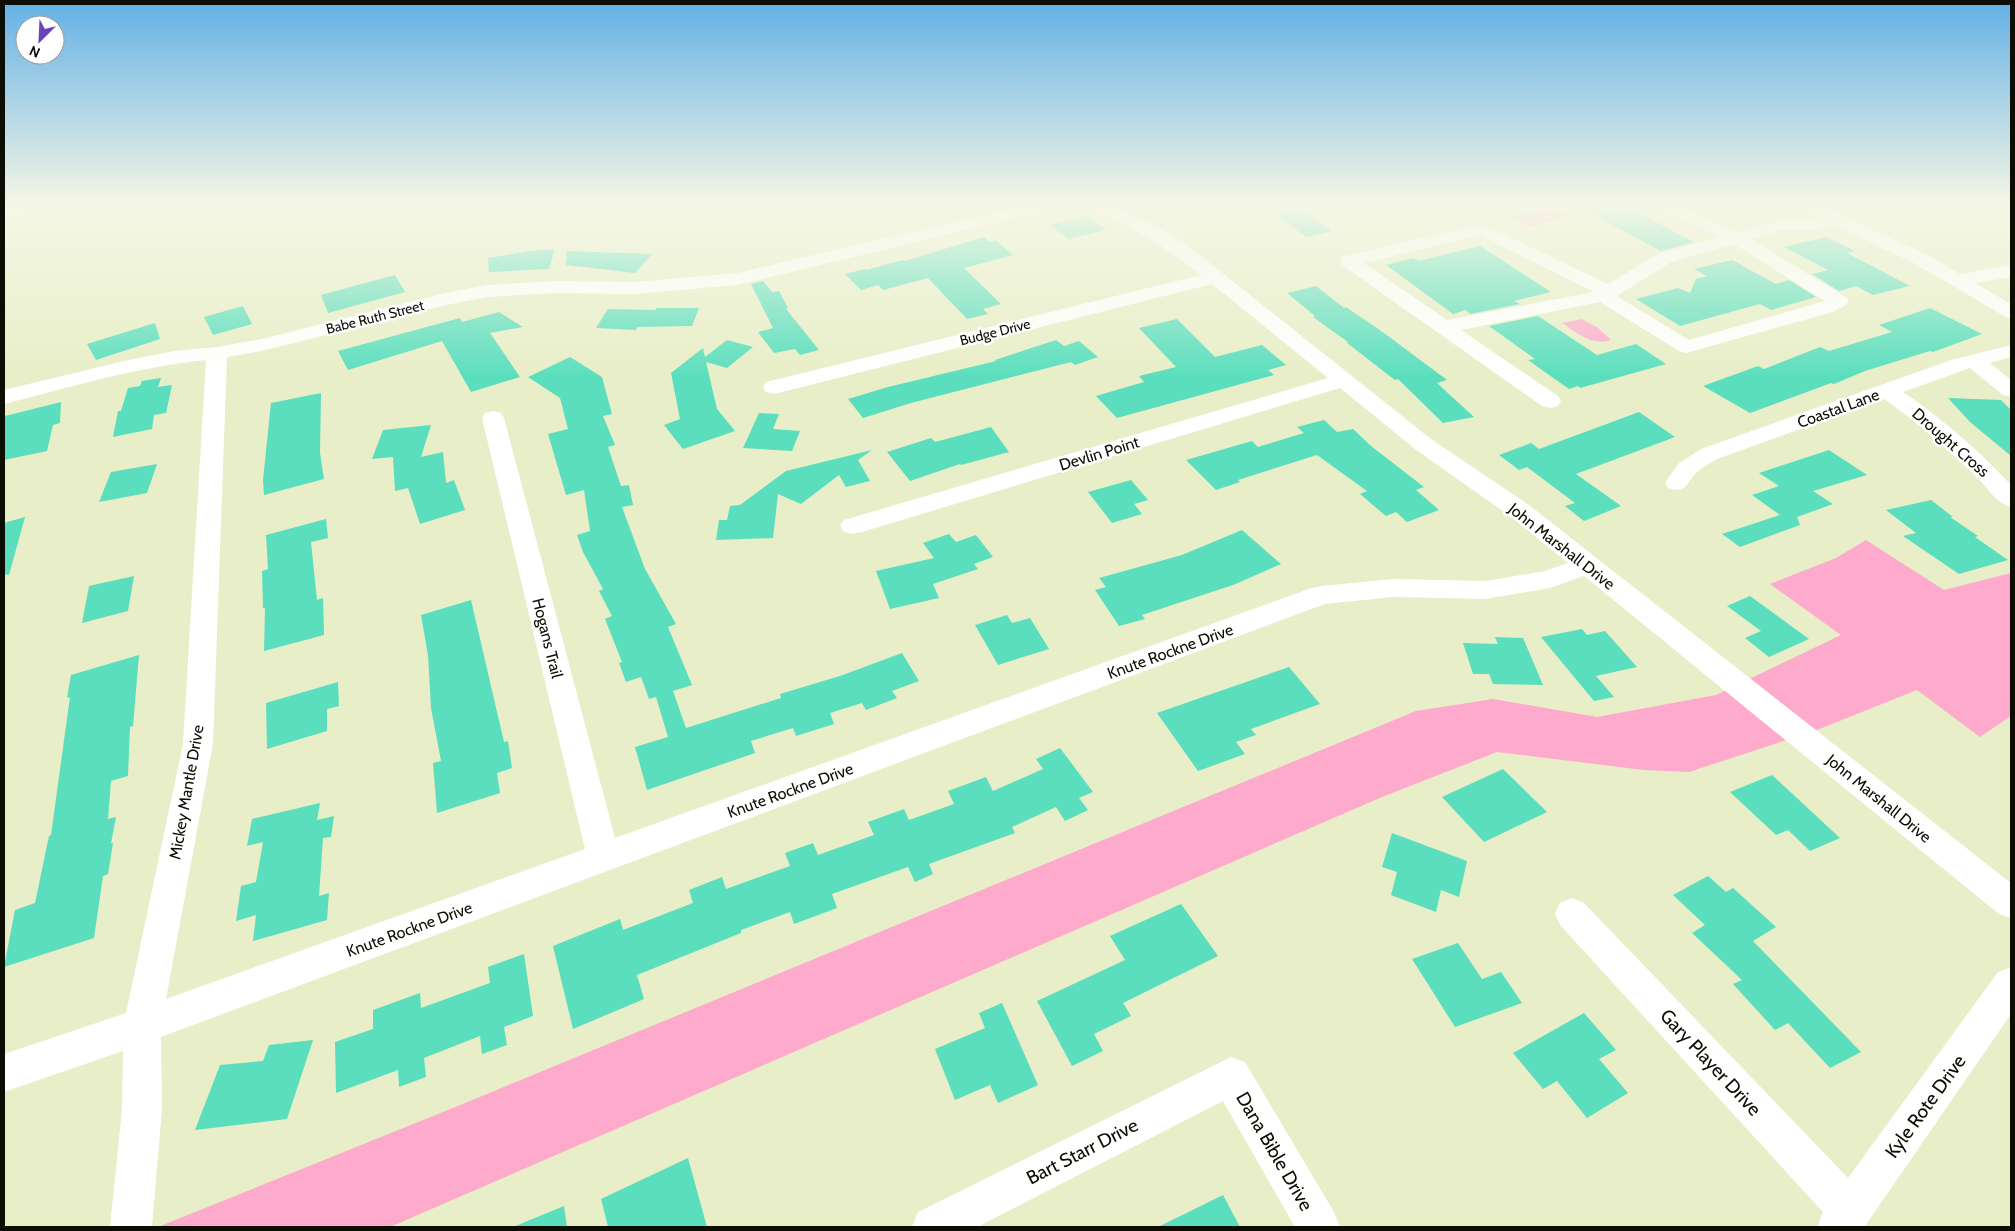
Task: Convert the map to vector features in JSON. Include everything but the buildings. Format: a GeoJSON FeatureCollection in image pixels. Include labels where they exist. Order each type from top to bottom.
{"type":"FeatureCollection","features":[{"type":"Feature","properties":{"kind":"street","name":"Babe Ruth Street"},"geometry":{"type":"LineString","coordinates":[[4,397],[128,366],[175,357],[217,353],[262,345],[445,299],[487,291],[557,287],[634,288],[737,279],[802,263]]}},
{"type":"Feature","properties":{"kind":"street","name":"John Marshall Drive"},"geometry":{"type":"LineString","coordinates":[[1199,263],[1423,444],[1520,511],[2011,903]]}},
{"type":"Feature","properties":{"kind":"street"},"geometry":{"type":"LineString","coordinates":[[1352,263],[1550,401]]}},
{"type":"Feature","properties":{"kind":"street"},"geometry":{"type":"LineString","coordinates":[[1548,263],[1606,294],[1686,347],[1826,308],[1839,301],[1778,263]]}},
{"type":"Feature","properties":{"kind":"street"},"geometry":{"type":"LineString","coordinates":[[1443,327],[1606,294],[1655,263]]}},
{"type":"Feature","properties":{"kind":"street"},"geometry":{"type":"LineString","coordinates":[[1928,263],[2011,312]]}},
{"type":"Feature","properties":{"kind":"street"},"geometry":{"type":"LineString","coordinates":[[1958,280],[2011,271]]}},
{"type":"Feature","properties":{"kind":"street","name":"Budge Drive"},"geometry":{"type":"LineString","coordinates":[[774,386],[1216,277]]}},
{"type":"Feature","properties":{"kind":"street","name":"Coastal Lane"},"geometry":{"type":"LineString","coordinates":[[1677,483],[1681,474],[1690,464],[1709,454],[1886,391],[1974,361],[2011,351]]}},
{"type":"Feature","properties":{"kind":"street","name":"Mickey Mantle Drive"},"geometry":{"type":"LineString","coordinates":[[132,1227],[142,1109],[142,1026],[198,744],[217,353]]}},
{"type":"Feature","properties":{"kind":"street"},"geometry":{"type":"LineString","coordinates":[[1974,361],[2011,390]]}},
{"type":"Feature","properties":{"kind":"street","name":"Devlin Point"},"geometry":{"type":"LineString","coordinates":[[853,526],[1344,380]]}},
{"type":"Feature","properties":{"kind":"street","name":"Drought Cross"},"geometry":{"type":"LineString","coordinates":[[1886,391],[1915,410],[1985,471],[2011,499]]}},
{"type":"Feature","properties":{"kind":"street","name":"Hogans Trail"},"geometry":{"type":"LineString","coordinates":[[492,418],[604,858]]}},
{"type":"Feature","properties":{"kind":"street","name":"Knute Rockne Drive"},"geometry":{"type":"LineString","coordinates":[[4,1073],[142,1026],[1322,595],[1393,588],[1485,590],[1550,579],[1587,565]]}},
{"type":"Feature","properties":{"kind":"street","name":"Gary Player Drive"},"geometry":{"type":"LineString","coordinates":[[1572,914],[1844,1219]]}},
{"type":"Feature","properties":{"kind":"street","name":"Kyle Rote Drive"},"geometry":{"type":"LineString","coordinates":[[1844,1219],[2011,984]]}},
{"type":"Feature","properties":{"kind":"street","name":"Bart Starr Drive"},"geometry":{"type":"LineString","coordinates":[[933,1227],[1231,1076]]}},
{"type":"Feature","properties":{"kind":"street","name":"Dana Bible Drive"},"geometry":{"type":"LineString","coordinates":[[1231,1076],[1320,1227]]}},
{"type":"Feature","properties":{"kind":"shaded area"},"geometry":{"type":"Polygon","coordinates":[[[1582,319],[1598,328],[1611,340],[1597,341],[1585,338],[1562,323],[1582,319]]]}},
{"type":"Feature","properties":{"kind":"shaded area"},"geometry":{"type":"Polygon","coordinates":[[[1866,540],[1944,590],[2011,573],[2011,716],[1980,737],[1917,690],[1817,730],[1689,772],[1644,770],[1497,752],[1382,797],[390,1227],[158,1227],[448,1110],[1416,711],[1493,699],[1597,717],[1716,695],[1841,635],[1770,584],[1836,558],[1866,540]]]}}]}
